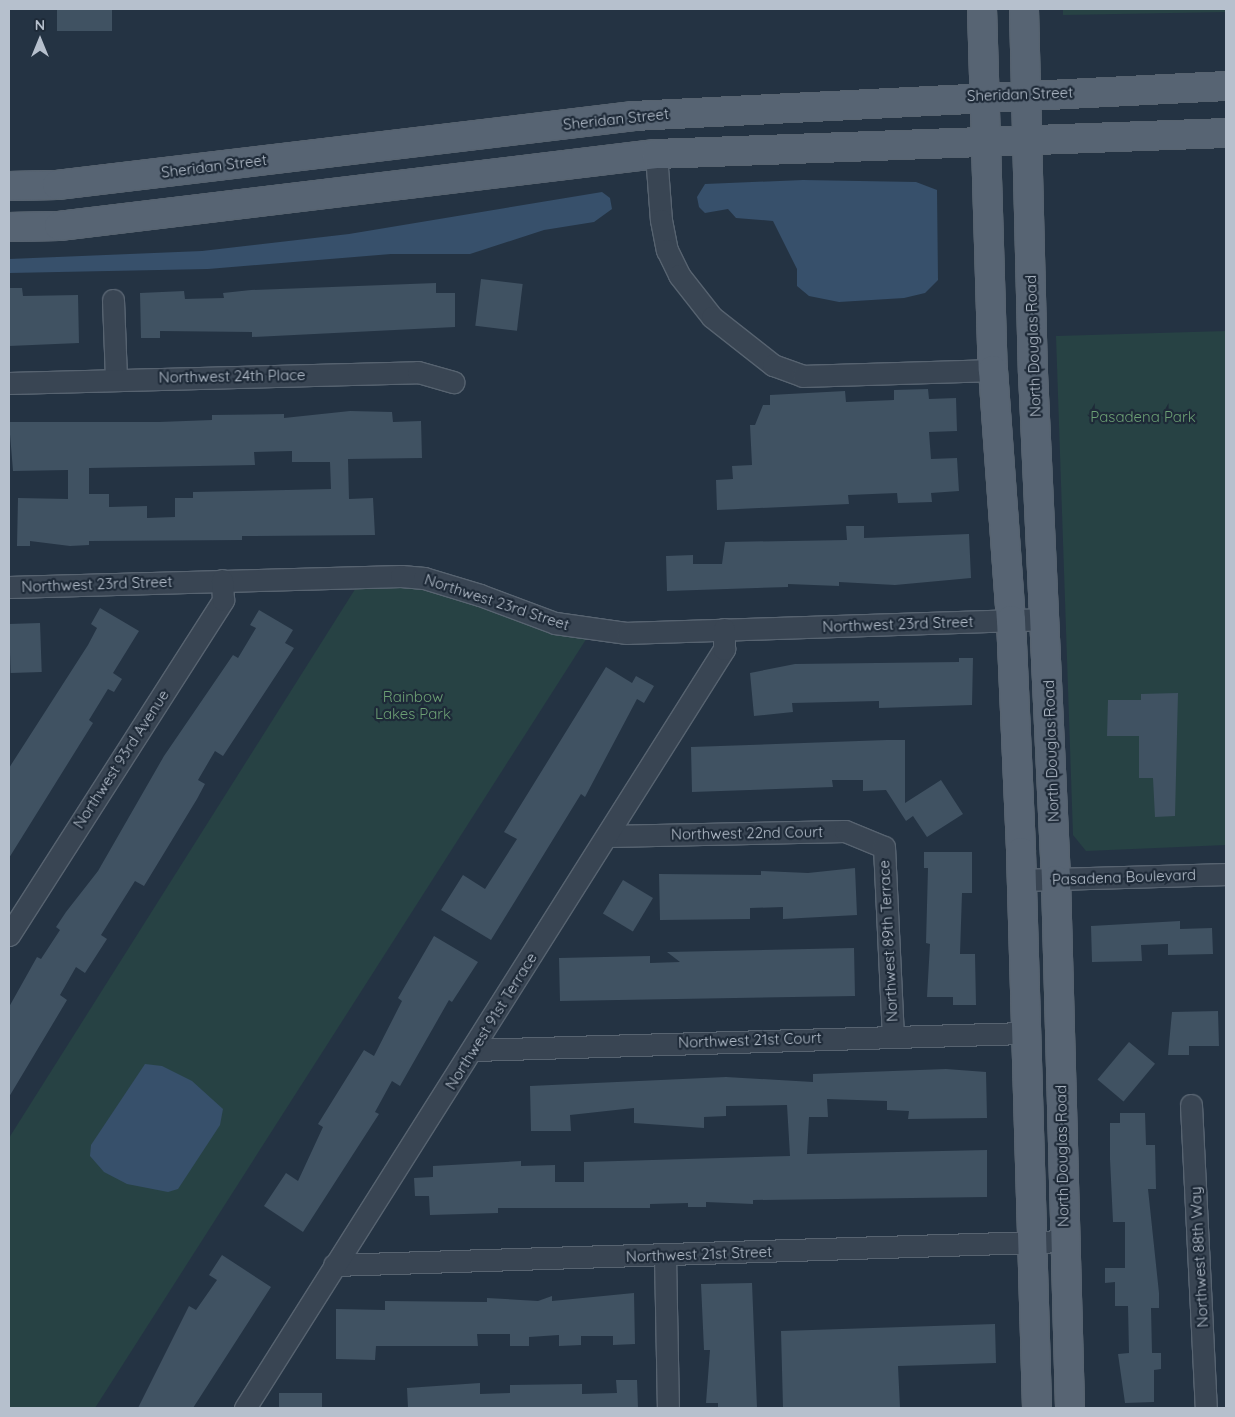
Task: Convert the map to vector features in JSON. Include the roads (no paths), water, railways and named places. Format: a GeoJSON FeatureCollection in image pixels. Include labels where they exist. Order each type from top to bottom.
{"type":"FeatureCollection","features":[{"type":"Feature","properties":{"kind":"main road"},"geometry":{"type":"LineString","coordinates":[[982,9],[993,370],[1011,620],[1022,880],[1037,1408]]}},
{"type":"Feature","properties":{"kind":"main road","name":"North Douglas Road"},"geometry":{"type":"LineString","coordinates":[[1024,9],[1056,880],[1064,1241],[1070,1408]]}},
{"type":"Feature","properties":{"kind":"main road","name":"Sheridan Street"},"geometry":{"type":"LineString","coordinates":[[9,186],[56,185],[634,116],[986,95],[1226,86]]}},
{"type":"Feature","properties":{"kind":"main road"},"geometry":{"type":"LineString","coordinates":[[9,227],[59,226],[656,154],[986,140],[1226,133]]}},
{"type":"Feature","properties":{"kind":"street"},"geometry":{"type":"LineString","coordinates":[[656,154],[666,242],[679,275],[712,318],[773,365],[803,376],[993,370]]}},
{"type":"Feature","properties":{"kind":"street"},"geometry":{"type":"LineString","coordinates":[[113,300],[116,379]]}},
{"type":"Feature","properties":{"kind":"street","name":"Northwest 24th Place"},"geometry":{"type":"LineString","coordinates":[[9,383],[418,372],[454,382]]}},
{"type":"Feature","properties":{"kind":"street","name":"Northwest 23rd Street"},"geometry":{"type":"LineString","coordinates":[[9,587],[222,580],[424,578],[554,623],[592,630],[724,629],[1046,619]]}},
{"type":"Feature","properties":{"kind":"street","name":"Northwest 93rd Avenue"},"geometry":{"type":"LineString","coordinates":[[9,935],[223,600],[222,580]]}},
{"type":"Feature","properties":{"kind":"street","name":"Northwest 91st Terrace"},"geometry":{"type":"LineString","coordinates":[[245,1408],[334,1265],[474,1050],[724,649],[724,629]]}},
{"type":"Feature","properties":{"kind":"street","name":"Northwest 22nd Court"},"geometry":{"type":"LineString","coordinates":[[608,836],[845,831],[884,847]]}},
{"type":"Feature","properties":{"kind":"street","name":"Northwest 89th Terrace"},"geometry":{"type":"LineString","coordinates":[[884,847],[893,1035]]}},
{"type":"Feature","properties":{"kind":"street","name":"Pasadena Boulevard"},"geometry":{"type":"LineString","coordinates":[[1022,880],[1226,874]]}},
{"type":"Feature","properties":{"kind":"street","name":"Northwest 21st Court"},"geometry":{"type":"LineString","coordinates":[[474,1050],[893,1035],[1025,1033]]}},
{"type":"Feature","properties":{"kind":"street","name":"Northwest 88th Way"},"geometry":{"type":"LineString","coordinates":[[1191,1105],[1206,1408]]}},
{"type":"Feature","properties":{"kind":"street","name":"Northwest 21st Street"},"geometry":{"type":"LineString","coordinates":[[334,1265],[1064,1241]]}},
{"type":"Feature","properties":{"kind":"street"},"geometry":{"type":"LineString","coordinates":[[665,1255],[668,1408]]}},
{"type":"Feature","properties":{"kind":"water"},"geometry":{"type":"Polygon","coordinates":[[[803,180],[916,182],[937,190],[938,280],[925,293],[904,298],[839,302],[809,296],[797,286],[797,269],[773,221],[736,218],[728,209],[705,213],[699,207],[697,197],[705,184],[803,180]]]}},
{"type":"Feature","properties":{"kind":"water"},"geometry":{"type":"Polygon","coordinates":[[[602,192],[610,198],[612,209],[594,222],[544,230],[470,254],[391,254],[208,269],[9,273],[9,259],[202,251],[349,234],[602,192]]]}},
{"type":"Feature","properties":{"kind":"water"},"geometry":{"type":"Polygon","coordinates":[[[145,1064],[162,1066],[192,1081],[223,1109],[220,1125],[178,1189],[168,1192],[127,1184],[104,1172],[90,1156],[91,1145],[145,1064]]]}},
{"type":"Feature","properties":{"kind":"park label","name":"Pasadena Park"},"geometry":{"type":"Point","coordinates":[1143,417]}},
{"type":"Feature","properties":{"kind":"park label","name":"Rainbow Lakes Park"},"geometry":{"type":"Point","coordinates":[413,704]}}]}
